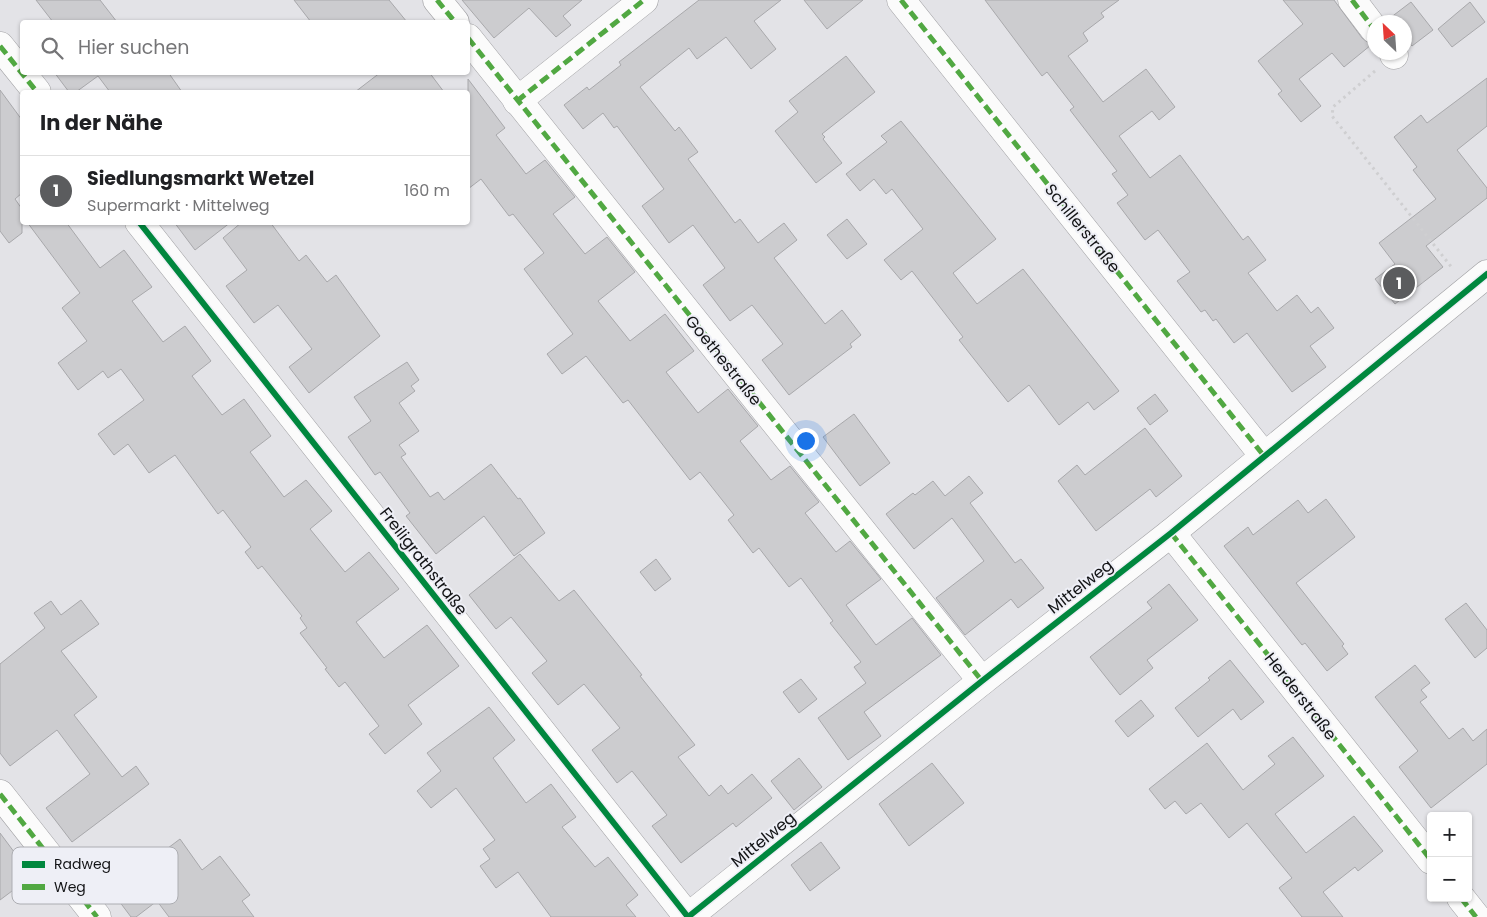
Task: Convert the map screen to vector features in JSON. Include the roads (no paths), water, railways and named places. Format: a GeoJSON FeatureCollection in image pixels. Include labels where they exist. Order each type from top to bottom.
{"type":"FeatureCollection","features":[{"type":"Feature","properties":{"kind":"street"},"geometry":{"type":"LineString","coordinates":[[437,0],[453,20]]}},
{"type":"Feature","properties":{"kind":"street"},"geometry":{"type":"LineString","coordinates":[[517,101],[644,0]]}},
{"type":"Feature","properties":{"kind":"street","name":"Schillerstraße"},"geometry":{"type":"LineString","coordinates":[[901,0],[1264,456]]}},
{"type":"Feature","properties":{"kind":"street"},"geometry":{"type":"LineString","coordinates":[[1352,0],[1367,20]]}},
{"type":"Feature","properties":{"kind":"street","name":"Goethestraße"},"geometry":{"type":"LineString","coordinates":[[470,41],[982,681]]}},
{"type":"Feature","properties":{"kind":"street"},"geometry":{"type":"LineString","coordinates":[[0,46],[20,71]]}},
{"type":"Feature","properties":{"kind":"street"},"geometry":{"type":"LineString","coordinates":[[23,75],[35,90]]}},
{"type":"Feature","properties":{"kind":"street","name":"Freiligrathstraße"},"geometry":{"type":"LineString","coordinates":[[141,225],[688,917]]}},
{"type":"Feature","properties":{"kind":"street","name":"Mittelweg"},"geometry":{"type":"LineString","coordinates":[[688,917],[982,681],[1171,533],[1478,281]]}},
{"type":"Feature","properties":{"kind":"street","name":"Herderstraße"},"geometry":{"type":"LineString","coordinates":[[1171,533],[1429,857]]}},
{"type":"Feature","properties":{"kind":"street"},"geometry":{"type":"LineString","coordinates":[[0,794],[42,847]]}},
{"type":"Feature","properties":{"kind":"street"},"geometry":{"type":"LineString","coordinates":[[1464,902],[1476,917]]}},
{"type":"Feature","properties":{"kind":"street"},"geometry":{"type":"LineString","coordinates":[[87,904],[97,917]]}},
{"type":"Feature","properties":{"kind":"place","name":"Siedlungsmarkt Wetzel"},"geometry":{"type":"Point","coordinates":[1399,283]}}]}
